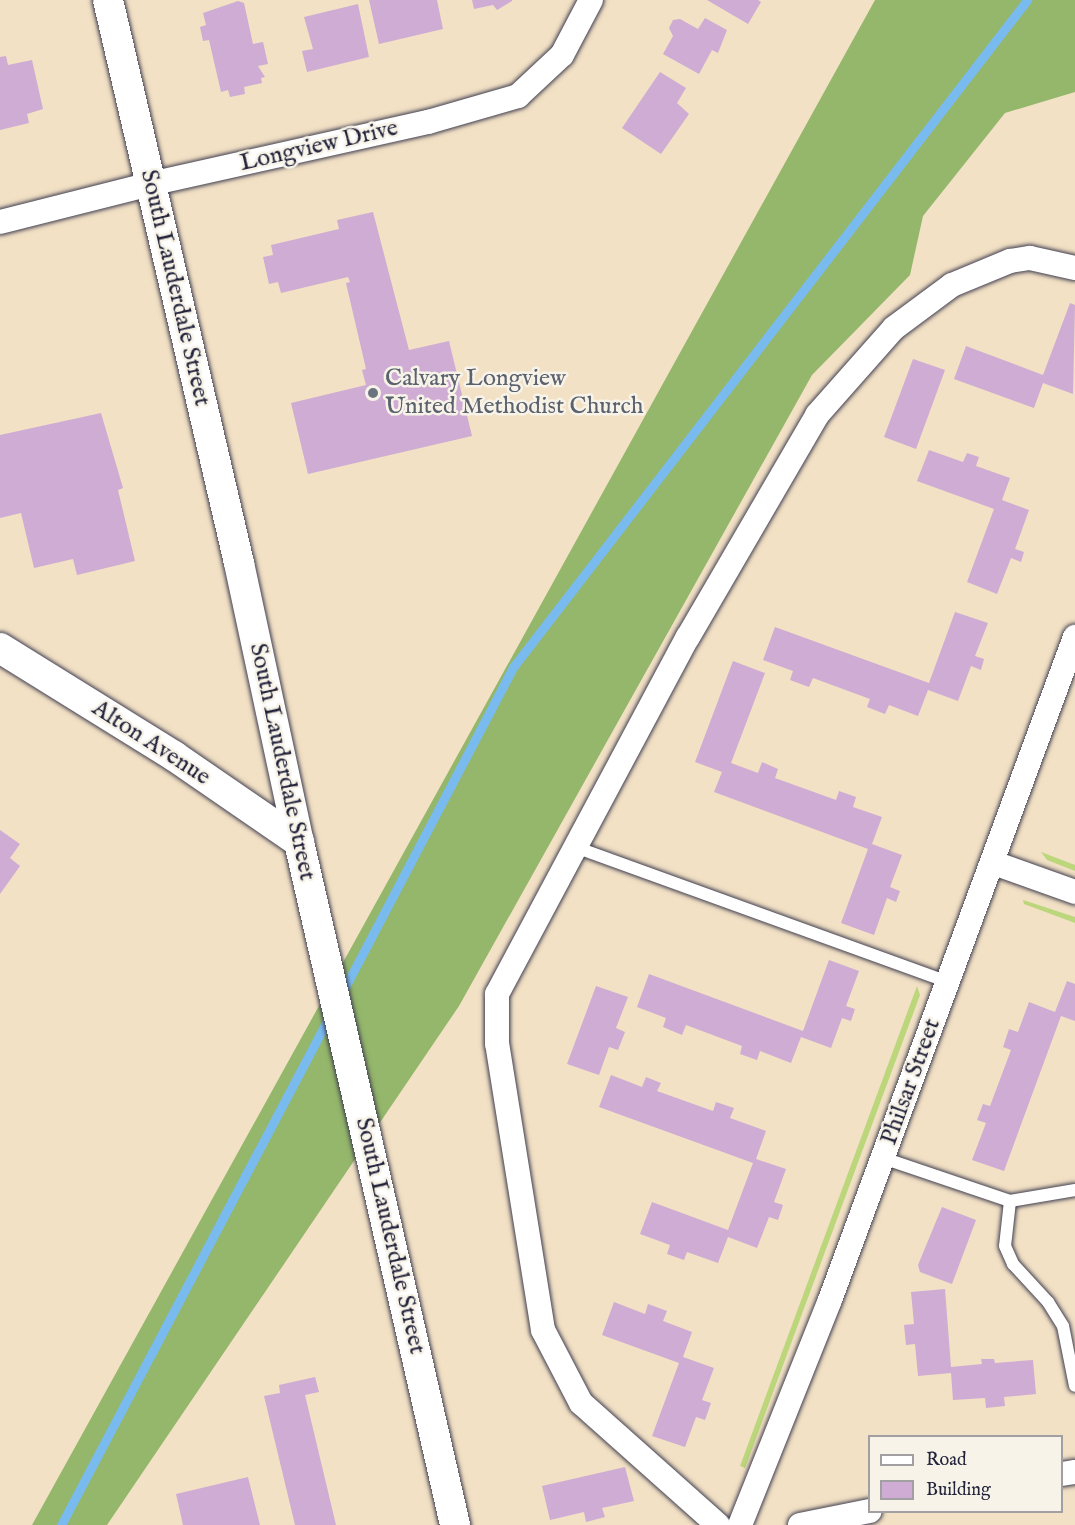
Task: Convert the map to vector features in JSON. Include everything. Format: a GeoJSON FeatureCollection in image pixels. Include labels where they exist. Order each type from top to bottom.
{"type":"FeatureCollection","features":[{"type":"Feature","properties":{"kind":"street","name":"South Lauderdale Street"},"geometry":{"type":"LineString","coordinates":[[108,0],[239,563],[299,842],[455,1525]]}},
{"type":"Feature","properties":{"kind":"street","name":"Longview Drive"},"geometry":{"type":"LineString","coordinates":[[0,222],[150,184],[428,122],[518,96],[562,55],[591,0]]}},
{"type":"Feature","properties":{"kind":"street"},"geometry":{"type":"LineString","coordinates":[[718,1525],[581,1403],[543,1330],[497,1044],[497,994],[688,637],[817,415],[894,328],[952,285],[1010,261],[1030,258],[1075,268]]}},
{"type":"Feature","properties":{"kind":"street","name":"Philsar Street"},"geometry":{"type":"LineString","coordinates":[[740,1525],[884,1158],[1075,637]]}},
{"type":"Feature","properties":{"kind":"street","name":"Alton Avenue"},"geometry":{"type":"LineString","coordinates":[[0,648],[174,756],[299,842]]}},
{"type":"Feature","properties":{"kind":"street"},"geometry":{"type":"LineString","coordinates":[[993,863],[1075,892]]}},
{"type":"Feature","properties":{"kind":"street"},"geometry":{"type":"LineString","coordinates":[[800,1525],[868,1511]]}},
{"type":"Feature","properties":{"kind":"lane"},"geometry":{"type":"LineString","coordinates":[[575,847],[948,982]]}},
{"type":"Feature","properties":{"kind":"lane"},"geometry":{"type":"LineString","coordinates":[[884,1158],[1010,1201],[1075,1190]]}},
{"type":"Feature","properties":{"kind":"lane"},"geometry":{"type":"LineString","coordinates":[[1010,1201],[1012,1210],[1005,1246],[1013,1264],[1048,1302],[1063,1326],[1075,1386]]}},
{"type":"Feature","properties":{"kind":"green space"},"geometry":{"type":"Polygon","coordinates":[[[875,0],[1075,0],[1075,92],[1005,113],[923,216],[910,275],[812,375],[459,1006],[107,1525],[32,1525],[875,0]]]}},
{"type":"Feature","properties":{"kind":"green space"},"geometry":{"type":"Polygon","coordinates":[[[1041,852],[1075,865],[1075,871],[1047,860],[1041,852]]]}},
{"type":"Feature","properties":{"kind":"green space"},"geometry":{"type":"Polygon","coordinates":[[[1023,900],[1075,917],[1075,923],[1024,904],[1023,900]]]}},
{"type":"Feature","properties":{"kind":"green space"},"geometry":{"type":"Polygon","coordinates":[[[917,986],[920,995],[745,1468],[740,1466],[917,986]]]}},
{"type":"Feature","properties":{"kind":"building"},"geometry":{"type":"Polygon","coordinates":[[[369,0],[437,0],[443,29],[379,44],[369,0]]]}},
{"type":"Feature","properties":{"kind":"building"},"geometry":{"type":"Polygon","coordinates":[[[472,0],[512,1],[497,10],[493,5],[474,9],[472,0]]]}},
{"type":"Feature","properties":{"kind":"building"},"geometry":{"type":"Polygon","coordinates":[[[707,0],[758,0],[761,2],[748,24],[707,0]]]}},
{"type":"Feature","properties":{"kind":"building"},"geometry":{"type":"Polygon","coordinates":[[[238,1],[244,3],[253,44],[263,42],[268,64],[258,66],[265,77],[261,78],[262,83],[244,87],[245,94],[230,97],[228,90],[221,92],[209,40],[203,41],[200,27],[206,25],[203,13],[238,1]]]}},
{"type":"Feature","properties":{"kind":"building"},"geometry":{"type":"Polygon","coordinates":[[[358,4],[369,57],[307,72],[302,51],[313,49],[304,17],[358,4]]]}},
{"type":"Feature","properties":{"kind":"building"},"geometry":{"type":"Polygon","coordinates":[[[705,18],[727,30],[718,53],[712,50],[699,74],[663,54],[673,36],[669,28],[673,20],[680,19],[698,29],[705,18]]]}},
{"type":"Feature","properties":{"kind":"building"},"geometry":{"type":"Polygon","coordinates":[[[6,56],[8,65],[32,60],[43,109],[27,114],[29,123],[0,130],[0,57],[6,56]]]}},
{"type":"Feature","properties":{"kind":"building"},"geometry":{"type":"Polygon","coordinates":[[[660,72],[686,88],[677,103],[689,114],[661,154],[622,128],[660,72]]]}},
{"type":"Feature","properties":{"kind":"building"},"geometry":{"type":"Polygon","coordinates":[[[373,212],[409,350],[449,341],[472,436],[308,474],[291,403],[366,385],[362,370],[366,369],[346,283],[350,282],[348,277],[281,293],[278,282],[269,284],[263,257],[273,255],[271,245],[339,229],[337,220],[373,212]]]}},
{"type":"Feature","properties":{"kind":"building"},"geometry":{"type":"Polygon","coordinates":[[[1070,303],[1075,305],[1073,394],[1043,383],[1034,408],[954,379],[966,346],[1043,375],[1070,303]]]}},
{"type":"Feature","properties":{"kind":"building"},"geometry":{"type":"Polygon","coordinates":[[[913,359],[945,370],[916,449],[884,437],[913,359]]]}},
{"type":"Feature","properties":{"kind":"building"},"geometry":{"type":"Polygon","coordinates":[[[101,413],[123,488],[118,490],[135,561],[77,575],[73,559],[34,568],[21,513],[0,518],[0,435],[101,413]]]}},
{"type":"Feature","properties":{"kind":"building"},"geometry":{"type":"Polygon","coordinates":[[[929,450],[963,462],[967,453],[979,457],[976,466],[1010,478],[1002,500],[1029,510],[1015,549],[1024,552],[1021,562],[1011,558],[997,594],[967,582],[994,509],[917,481],[929,450]]]}},
{"type":"Feature","properties":{"kind":"building"},"geometry":{"type":"Polygon","coordinates":[[[955,612],[988,623],[975,656],[984,659],[981,670],[971,666],[958,701],[928,690],[918,716],[889,705],[885,714],[867,707],[870,699],[813,678],[809,687],[790,680],[793,671],[763,660],[775,627],[929,683],[955,612]]]}},
{"type":"Feature","properties":{"kind":"building"},"geometry":{"type":"Polygon","coordinates":[[[733,661],[765,673],[731,763],[758,773],[762,762],[778,769],[775,778],[836,800],[839,791],[856,797],[853,807],[882,817],[872,844],[902,855],[890,887],[900,891],[896,902],[887,898],[874,935],[841,923],[868,849],[714,792],[722,772],[695,762],[733,661]]]}},
{"type":"Feature","properties":{"kind":"building"},"geometry":{"type":"Polygon","coordinates":[[[0,830],[20,844],[10,858],[20,866],[0,894],[0,830]]]}},
{"type":"Feature","properties":{"kind":"building"},"geometry":{"type":"Polygon","coordinates":[[[829,960],[859,971],[846,1006],[855,1009],[851,1021],[842,1018],[831,1048],[801,1037],[791,1063],[760,1051],[757,1060],[740,1054],[742,1046],[686,1025],[682,1035],[663,1027],[666,1018],[637,1007],[649,974],[803,1031],[829,960]]]}},
{"type":"Feature","properties":{"kind":"building"},"geometry":{"type":"Polygon","coordinates":[[[1067,981],[1075,984],[1075,1021],[1061,1016],[1004,1171],[972,1160],[986,1123],[977,1120],[983,1104],[990,1106],[1011,1050],[1003,1047],[1009,1029],[1018,1032],[1029,1002],[1055,1012],[1067,981]]]}},
{"type":"Feature","properties":{"kind":"building"},"geometry":{"type":"Polygon","coordinates":[[[596,986],[628,997],[616,1028],[625,1032],[618,1050],[609,1047],[599,1075],[567,1064],[596,986]]]}},
{"type":"Feature","properties":{"kind":"building"},"geometry":{"type":"Polygon","coordinates":[[[611,1075],[642,1087],[646,1077],[661,1083],[657,1091],[713,1111],[716,1102],[734,1108],[730,1118],[766,1131],[756,1159],[786,1169],[774,1202],[783,1205],[778,1220],[769,1217],[757,1248],[728,1237],[718,1263],[687,1252],[684,1260],[667,1254],[670,1245],[640,1234],[652,1202],[728,1230],[753,1163],[599,1107],[611,1075]]]}},
{"type":"Feature","properties":{"kind":"building"},"geometry":{"type":"Polygon","coordinates":[[[942,1207],[976,1220],[952,1284],[920,1272],[918,1265],[942,1207]]]}},
{"type":"Feature","properties":{"kind":"building"},"geometry":{"type":"Polygon","coordinates":[[[945,1289],[951,1367],[982,1364],[981,1359],[994,1359],[995,1363],[1033,1360],[1036,1394],[1004,1397],[1005,1406],[986,1408],[985,1398],[953,1400],[951,1373],[918,1376],[915,1344],[906,1345],[904,1325],[914,1324],[911,1292],[945,1289]]]}},
{"type":"Feature","properties":{"kind":"building"},"geometry":{"type":"Polygon","coordinates":[[[614,1302],[645,1314],[648,1304],[667,1311],[663,1321],[692,1332],[683,1357],[714,1368],[702,1400],[711,1403],[705,1420],[696,1417],[685,1447],[652,1436],[679,1363],[602,1335],[614,1302]]]}},
{"type":"Feature","properties":{"kind":"building"},"geometry":{"type":"Polygon","coordinates":[[[315,1377],[319,1392],[305,1395],[336,1525],[295,1525],[264,1396],[280,1393],[279,1385],[315,1377]]]}},
{"type":"Feature","properties":{"kind":"building"},"geometry":{"type":"Polygon","coordinates":[[[625,1467],[634,1501],[602,1508],[605,1517],[586,1522],[584,1512],[550,1520],[542,1486],[625,1467]]]}},
{"type":"Feature","properties":{"kind":"building"},"geometry":{"type":"Polygon","coordinates":[[[248,1477],[260,1525],[183,1525],[176,1494],[248,1477]]]}},
{"type":"Feature","properties":{"kind":"waterway"},"geometry":{"type":"LineString","coordinates":[[342,993],[514,666],[1027,0]]}},
{"type":"Feature","properties":{"kind":"waterway"},"geometry":{"type":"LineString","coordinates":[[61,1525],[330,1015]]}},
{"type":"Feature","properties":{"kind":"place","name":"Calvary Longview United Methodist Church"},"geometry":{"type":"Point","coordinates":[373,393]}}]}
